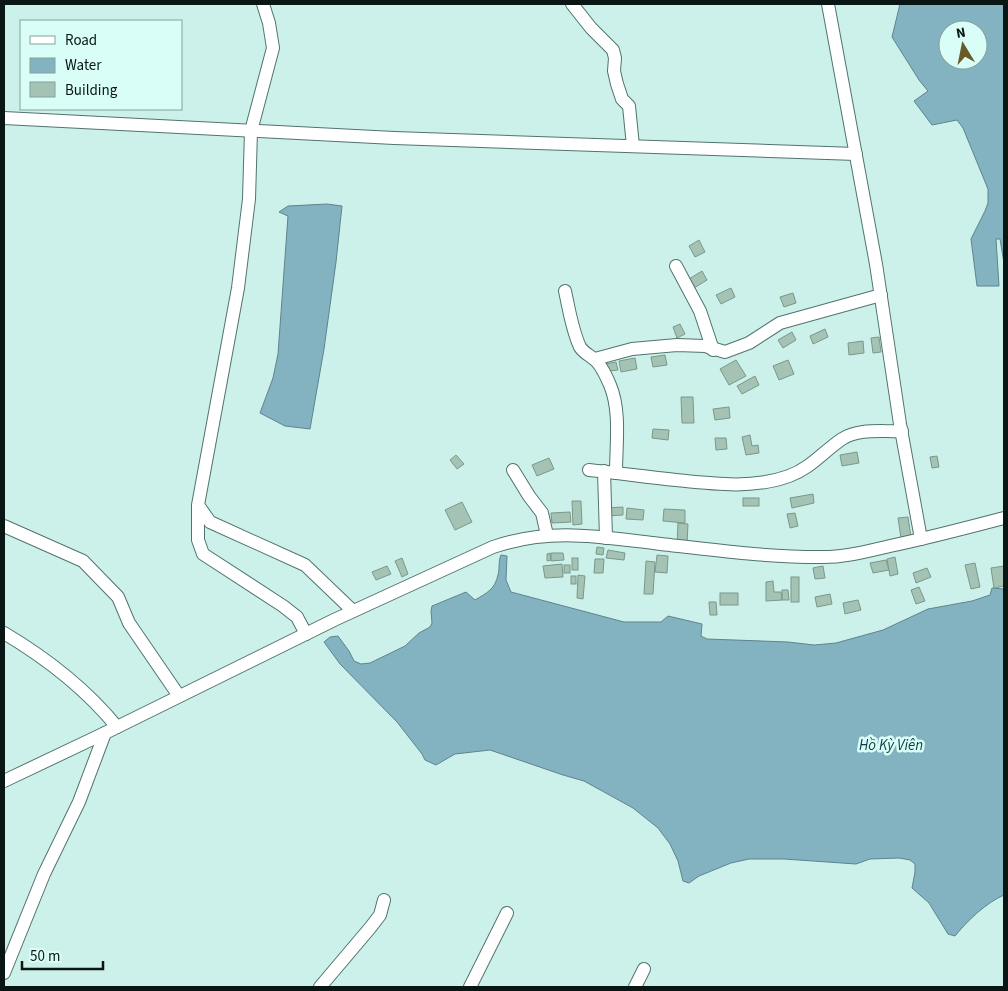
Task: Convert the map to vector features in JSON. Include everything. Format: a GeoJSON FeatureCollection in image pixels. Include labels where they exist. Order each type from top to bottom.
{"type":"FeatureCollection","features":[{"type":"Feature","properties":{"kind":"street"},"geometry":{"type":"LineString","coordinates":[[263,4],[269,23],[273,48],[251,131],[249,199],[238,288],[198,505],[198,540],[203,554],[283,606],[296,617],[306,634]]}},
{"type":"Feature","properties":{"kind":"street"},"geometry":{"type":"LineString","coordinates":[[572,4],[590,28],[613,50],[617,84],[622,98],[629,106],[633,146]]}},
{"type":"Feature","properties":{"kind":"street"},"geometry":{"type":"LineString","coordinates":[[828,4],[881,295],[921,539]]}},
{"type":"Feature","properties":{"kind":"street"},"geometry":{"type":"LineString","coordinates":[[4,118],[394,138],[856,154]]}},
{"type":"Feature","properties":{"kind":"street"},"geometry":{"type":"LineString","coordinates":[[676,266],[700,311],[713,350]]}},
{"type":"Feature","properties":{"kind":"street"},"geometry":{"type":"LineString","coordinates":[[565,291],[580,347],[595,359],[610,386],[614,400],[616,426],[610,472],[606,538]]}},
{"type":"Feature","properties":{"kind":"street"},"geometry":{"type":"LineString","coordinates":[[595,359],[632,349],[678,344],[705,346],[713,350],[725,352],[749,343],[780,323],[881,295]]}},
{"type":"Feature","properties":{"kind":"street"},"geometry":{"type":"LineString","coordinates":[[589,470],[742,485],[790,476],[811,465],[842,439],[852,435],[861,432],[902,431]]}},
{"type":"Feature","properties":{"kind":"street"},"geometry":{"type":"LineString","coordinates":[[514,470],[529,496],[542,513],[547,535]]}},
{"type":"Feature","properties":{"kind":"street"},"geometry":{"type":"LineString","coordinates":[[198,505],[210,522],[305,565],[352,611]]}},
{"type":"Feature","properties":{"kind":"street"},"geometry":{"type":"LineString","coordinates":[[4,781],[352,611],[493,547],[516,539],[547,535],[579,534],[712,550],[822,557],[866,552],[1004,518]]}},
{"type":"Feature","properties":{"kind":"street"},"geometry":{"type":"LineString","coordinates":[[4,526],[83,561],[118,597],[128,623],[179,696]]}},
{"type":"Feature","properties":{"kind":"street"},"geometry":{"type":"LineString","coordinates":[[4,633],[31,649],[77,685],[117,727]]}},
{"type":"Feature","properties":{"kind":"street"},"geometry":{"type":"LineString","coordinates":[[4,973],[44,874],[79,802],[105,733]]}},
{"type":"Feature","properties":{"kind":"street"},"geometry":{"type":"LineString","coordinates":[[320,987],[380,915],[384,900]]}},
{"type":"Feature","properties":{"kind":"street"},"geometry":{"type":"LineString","coordinates":[[470,987],[507,913]]}},
{"type":"Feature","properties":{"kind":"street"},"geometry":{"type":"LineString","coordinates":[[635,987],[644,970]]}},
{"type":"Feature","properties":{"kind":"water"},"geometry":{"type":"Polygon","coordinates":[[[900,4],[1004,4],[1004,263],[1000,239],[996,239],[999,286],[977,286],[971,239],[988,203],[988,189],[963,128],[957,120],[932,125],[914,101],[928,91],[892,37],[900,4]]]}},
{"type":"Feature","properties":{"kind":"water"},"geometry":{"type":"Polygon","coordinates":[[[327,204],[342,206],[324,349],[310,429],[285,426],[260,413],[273,378],[278,354],[288,216],[279,212],[288,206],[327,204]]]}},
{"type":"Feature","properties":{"kind":"water","name":"Hồ Kỳ Viên"},"geometry":{"type":"Polygon","coordinates":[[[501,555],[507,556],[506,580],[511,592],[624,622],[661,622],[668,616],[702,624],[701,636],[707,639],[788,642],[814,645],[836,643],[883,630],[928,609],[972,601],[990,595],[992,588],[1004,589],[1004,895],[978,912],[955,936],[948,934],[929,903],[912,888],[915,864],[910,860],[899,858],[870,859],[856,864],[784,859],[749,859],[731,863],[699,876],[689,883],[683,881],[678,861],[670,844],[658,828],[633,808],[584,781],[490,750],[455,754],[436,765],[425,760],[397,722],[340,664],[324,642],[330,637],[338,636],[354,661],[361,664],[370,663],[405,646],[419,633],[430,627],[432,623],[432,606],[466,592],[475,600],[490,590],[497,580],[501,555]]]}},
{"type":"Feature","properties":{"kind":"building"},"geometry":{"type":"Polygon","coordinates":[[[699,240],[705,252],[695,257],[689,246],[699,240]]]}},
{"type":"Feature","properties":{"kind":"building"},"geometry":{"type":"Polygon","coordinates":[[[702,271],[707,280],[694,288],[689,279],[702,271]]]}},
{"type":"Feature","properties":{"kind":"building"},"geometry":{"type":"Polygon","coordinates":[[[731,288],[735,297],[721,304],[716,295],[731,288]]]}},
{"type":"Feature","properties":{"kind":"building"},"geometry":{"type":"Polygon","coordinates":[[[793,293],[796,303],[784,307],[780,297],[793,293]]]}},
{"type":"Feature","properties":{"kind":"building"},"geometry":{"type":"Polygon","coordinates":[[[680,324],[685,334],[677,338],[673,327],[680,324]]]}},
{"type":"Feature","properties":{"kind":"building"},"geometry":{"type":"Polygon","coordinates":[[[825,329],[828,337],[813,344],[810,336],[825,329]]]}},
{"type":"Feature","properties":{"kind":"building"},"geometry":{"type":"Polygon","coordinates":[[[792,332],[796,340],[783,348],[778,340],[792,332]]]}},
{"type":"Feature","properties":{"kind":"building"},"geometry":{"type":"Polygon","coordinates":[[[879,337],[881,352],[873,353],[871,338],[879,337]]]}},
{"type":"Feature","properties":{"kind":"building"},"geometry":{"type":"Polygon","coordinates":[[[863,341],[864,353],[849,355],[848,343],[863,341]]]}},
{"type":"Feature","properties":{"kind":"building"},"geometry":{"type":"Polygon","coordinates":[[[665,355],[667,365],[653,367],[651,357],[665,355]]]}},
{"type":"Feature","properties":{"kind":"building"},"geometry":{"type":"Polygon","coordinates":[[[635,358],[637,369],[621,372],[619,361],[635,358]]]}},
{"type":"Feature","properties":{"kind":"building"},"geometry":{"type":"Polygon","coordinates":[[[736,360],[746,376],[729,385],[720,369],[736,360]]]}},
{"type":"Feature","properties":{"kind":"building"},"geometry":{"type":"Polygon","coordinates":[[[788,360],[794,374],[779,380],[773,366],[788,360]]]}},
{"type":"Feature","properties":{"kind":"building"},"geometry":{"type":"Polygon","coordinates":[[[616,362],[618,370],[608,371],[601,365],[616,362]]]}},
{"type":"Feature","properties":{"kind":"building"},"geometry":{"type":"Polygon","coordinates":[[[755,376],[759,385],[742,394],[737,386],[755,376]]]}},
{"type":"Feature","properties":{"kind":"building"},"geometry":{"type":"Polygon","coordinates":[[[681,397],[693,397],[694,423],[682,423],[681,397]]]}},
{"type":"Feature","properties":{"kind":"building"},"geometry":{"type":"Polygon","coordinates":[[[729,407],[730,418],[715,420],[713,409],[729,407]]]}},
{"type":"Feature","properties":{"kind":"building"},"geometry":{"type":"Polygon","coordinates":[[[653,429],[669,430],[668,440],[652,438],[653,429]]]}},
{"type":"Feature","properties":{"kind":"building"},"geometry":{"type":"Polygon","coordinates":[[[750,435],[752,446],[758,445],[759,453],[746,455],[742,437],[750,435]]]}},
{"type":"Feature","properties":{"kind":"building"},"geometry":{"type":"Polygon","coordinates":[[[715,438],[726,438],[727,449],[716,450],[715,438]]]}},
{"type":"Feature","properties":{"kind":"building"},"geometry":{"type":"Polygon","coordinates":[[[857,452],[859,463],[842,466],[840,455],[857,452]]]}},
{"type":"Feature","properties":{"kind":"building"},"geometry":{"type":"Polygon","coordinates":[[[456,455],[464,464],[457,469],[450,460],[456,455]]]}},
{"type":"Feature","properties":{"kind":"building"},"geometry":{"type":"Polygon","coordinates":[[[937,456],[939,467],[932,468],[930,457],[937,456]]]}},
{"type":"Feature","properties":{"kind":"building"},"geometry":{"type":"Polygon","coordinates":[[[549,458],[554,469],[537,476],[532,465],[549,458]]]}},
{"type":"Feature","properties":{"kind":"building"},"geometry":{"type":"Polygon","coordinates":[[[813,494],[814,503],[792,508],[790,498],[813,494]]]}},
{"type":"Feature","properties":{"kind":"building"},"geometry":{"type":"Polygon","coordinates":[[[743,498],[759,498],[759,506],[743,506],[743,498]]]}},
{"type":"Feature","properties":{"kind":"building"},"geometry":{"type":"Polygon","coordinates":[[[572,501],[581,501],[582,524],[573,525],[572,501]]]}},
{"type":"Feature","properties":{"kind":"building"},"geometry":{"type":"Polygon","coordinates":[[[462,502],[472,522],[455,530],[445,510],[462,502]]]}},
{"type":"Feature","properties":{"kind":"building"},"geometry":{"type":"Polygon","coordinates":[[[623,507],[623,515],[606,516],[606,508],[623,507]]]}},
{"type":"Feature","properties":{"kind":"building"},"geometry":{"type":"Polygon","coordinates":[[[627,508],[644,510],[643,520],[626,519],[627,508]]]}},
{"type":"Feature","properties":{"kind":"building"},"geometry":{"type":"Polygon","coordinates":[[[664,509],[685,510],[685,523],[663,521],[664,509]]]}},
{"type":"Feature","properties":{"kind":"building"},"geometry":{"type":"Polygon","coordinates":[[[570,512],[571,522],[552,523],[551,513],[570,512]]]}},
{"type":"Feature","properties":{"kind":"building"},"geometry":{"type":"Polygon","coordinates":[[[795,513],[798,526],[790,528],[787,514],[795,513]]]}},
{"type":"Feature","properties":{"kind":"building"},"geometry":{"type":"Polygon","coordinates":[[[908,517],[911,537],[901,538],[898,518],[908,517]]]}},
{"type":"Feature","properties":{"kind":"building"},"geometry":{"type":"Polygon","coordinates":[[[678,523],[688,524],[687,544],[677,544],[678,523]]]}},
{"type":"Feature","properties":{"kind":"building"},"geometry":{"type":"Polygon","coordinates":[[[597,547],[604,548],[603,555],[596,554],[597,547]]]}},
{"type":"Feature","properties":{"kind":"building"},"geometry":{"type":"Polygon","coordinates":[[[608,550],[625,553],[624,560],[606,558],[608,550]]]}},
{"type":"Feature","properties":{"kind":"building"},"geometry":{"type":"Polygon","coordinates":[[[550,553],[551,560],[547,561],[547,554],[550,553]]]}},
{"type":"Feature","properties":{"kind":"building"},"geometry":{"type":"Polygon","coordinates":[[[551,553],[563,553],[564,560],[551,561],[551,553]]]}},
{"type":"Feature","properties":{"kind":"building"},"geometry":{"type":"Polygon","coordinates":[[[657,555],[668,556],[667,573],[655,572],[657,555]]]}},
{"type":"Feature","properties":{"kind":"building"},"geometry":{"type":"Polygon","coordinates":[[[895,557],[898,574],[890,576],[887,559],[895,557]]]}},
{"type":"Feature","properties":{"kind":"building"},"geometry":{"type":"Polygon","coordinates":[[[402,558],[408,574],[402,577],[395,561],[402,558]]]}},
{"type":"Feature","properties":{"kind":"building"},"geometry":{"type":"Polygon","coordinates":[[[572,558],[578,558],[578,570],[572,570],[572,558]]]}},
{"type":"Feature","properties":{"kind":"building"},"geometry":{"type":"Polygon","coordinates":[[[595,559],[604,559],[603,573],[594,573],[595,559]]]}},
{"type":"Feature","properties":{"kind":"building"},"geometry":{"type":"Polygon","coordinates":[[[886,560],[889,570],[873,573],[870,563],[886,560]]]}},
{"type":"Feature","properties":{"kind":"building"},"geometry":{"type":"Polygon","coordinates":[[[646,561],[655,562],[653,594],[644,594],[646,561]]]}},
{"type":"Feature","properties":{"kind":"building"},"geometry":{"type":"Polygon","coordinates":[[[975,563],[980,587],[971,589],[965,565],[975,563]]]}},
{"type":"Feature","properties":{"kind":"building"},"geometry":{"type":"Polygon","coordinates":[[[562,564],[563,577],[545,578],[543,566],[562,564]]]}},
{"type":"Feature","properties":{"kind":"building"},"geometry":{"type":"Polygon","coordinates":[[[564,565],[570,565],[570,573],[564,573],[564,565]]]}},
{"type":"Feature","properties":{"kind":"building"},"geometry":{"type":"Polygon","coordinates":[[[387,566],[391,574],[376,580],[372,572],[387,566]]]}},
{"type":"Feature","properties":{"kind":"building"},"geometry":{"type":"Polygon","coordinates":[[[823,566],[825,578],[815,579],[813,568],[823,566]]]}},
{"type":"Feature","properties":{"kind":"building"},"geometry":{"type":"Polygon","coordinates":[[[1004,566],[1004,586],[994,588],[991,568],[1004,566]]]}},
{"type":"Feature","properties":{"kind":"building"},"geometry":{"type":"Polygon","coordinates":[[[927,568],[931,577],[916,583],[913,573],[927,568]]]}},
{"type":"Feature","properties":{"kind":"building"},"geometry":{"type":"Polygon","coordinates":[[[578,575],[585,576],[583,599],[577,598],[578,575]]]}},
{"type":"Feature","properties":{"kind":"building"},"geometry":{"type":"Polygon","coordinates":[[[571,576],[576,576],[576,584],[571,584],[571,576]]]}},
{"type":"Feature","properties":{"kind":"building"},"geometry":{"type":"Polygon","coordinates":[[[791,577],[799,577],[799,602],[791,602],[791,577]]]}},
{"type":"Feature","properties":{"kind":"building"},"geometry":{"type":"Polygon","coordinates":[[[773,581],[774,592],[781,592],[782,600],[766,601],[766,582],[773,581]]]}},
{"type":"Feature","properties":{"kind":"building"},"geometry":{"type":"Polygon","coordinates":[[[919,587],[925,601],[916,604],[911,590],[919,587]]]}},
{"type":"Feature","properties":{"kind":"building"},"geometry":{"type":"Polygon","coordinates":[[[782,590],[788,590],[789,600],[782,600],[782,590]]]}},
{"type":"Feature","properties":{"kind":"building"},"geometry":{"type":"Polygon","coordinates":[[[720,593],[738,593],[738,605],[720,605],[720,593]]]}},
{"type":"Feature","properties":{"kind":"building"},"geometry":{"type":"Polygon","coordinates":[[[830,594],[832,604],[817,607],[815,597],[830,594]]]}},
{"type":"Feature","properties":{"kind":"building"},"geometry":{"type":"Polygon","coordinates":[[[858,600],[861,610],[845,614],[843,603],[858,600]]]}},
{"type":"Feature","properties":{"kind":"building"},"geometry":{"type":"Polygon","coordinates":[[[709,602],[716,602],[717,615],[710,615],[709,602]]]}}]}
